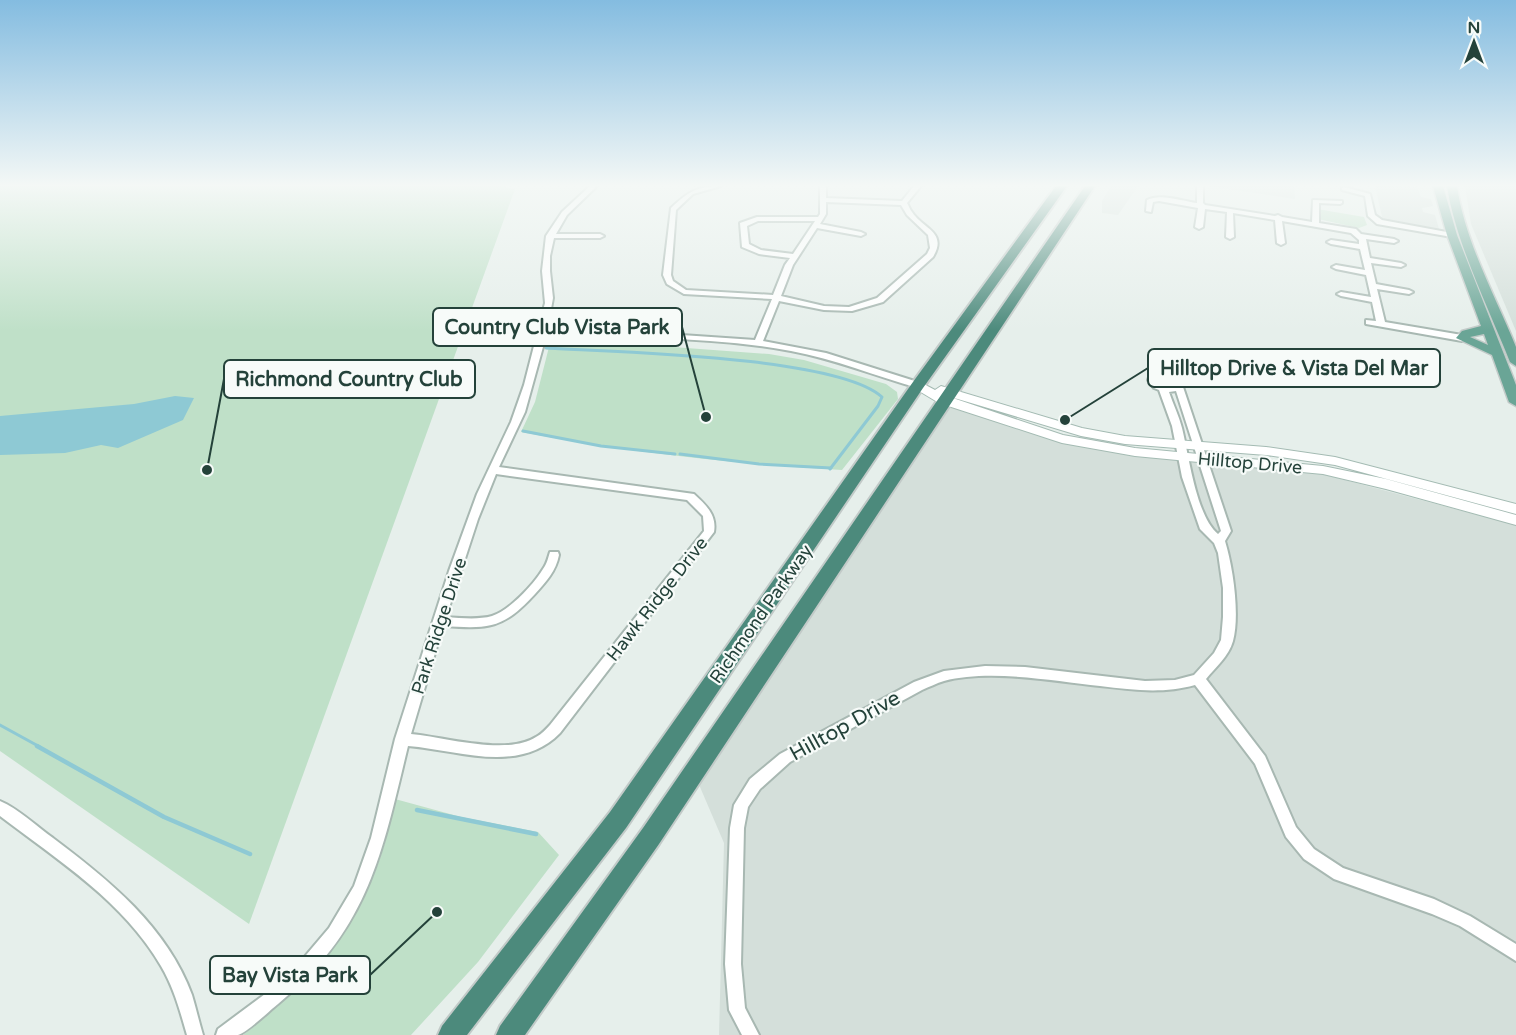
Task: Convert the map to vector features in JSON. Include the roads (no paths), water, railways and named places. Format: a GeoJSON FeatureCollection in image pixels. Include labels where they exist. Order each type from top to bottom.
{"type":"FeatureCollection","features":[{"type":"Feature","properties":{"kind":"highway","name":"Richmond Parkway"},"geometry":{"type":"LineString","coordinates":[[452,1035],[618,820],[918,385],[1027,234]]}},
{"type":"Feature","properties":{"kind":"highway","name":"Richmond Parkway"},"geometry":{"type":"LineString","coordinates":[[509,1035],[651,837],[1057,234]]}},
{"type":"Feature","properties":{"kind":"highway"},"geometry":{"type":"LineString","coordinates":[[443,1035],[472,1009]]}},
{"type":"Feature","properties":{"kind":"main road"},"geometry":{"type":"LineString","coordinates":[[1465,234],[1516,362]]}},
{"type":"Feature","properties":{"kind":"main road"},"geometry":{"type":"LineString","coordinates":[[1452,235],[1516,402]]}},
{"type":"Feature","properties":{"kind":"main road"},"geometry":{"type":"LineString","coordinates":[[1488,326],[1484,330],[1466,334],[1462,338],[1498,354]]}},
{"type":"Feature","properties":{"kind":"main road","name":"Hilltop Drive"},"geometry":{"type":"LineString","coordinates":[[918,385],[1062,439],[1109,448],[1182,450],[1335,461],[1516,509]]}},
{"type":"Feature","properties":{"kind":"main road","name":"Hilltop Drive"},"geometry":{"type":"LineString","coordinates":[[1201,452],[1344,474],[1516,520]]}},
{"type":"Feature","properties":{"kind":"street"},"geometry":{"type":"LineString","coordinates":[[671,234],[667,275],[670,282],[684,291],[774,297],[837,309],[861,307],[880,300],[934,248],[932,234]]}},
{"type":"Feature","properties":{"kind":"street"},"geometry":{"type":"LineString","coordinates":[[744,234],[745,245],[752,250],[794,256]]}},
{"type":"Feature","properties":{"kind":"street"},"geometry":{"type":"LineString","coordinates":[[758,344],[774,297],[794,256],[810,234]]}},
{"type":"Feature","properties":{"kind":"street"},"geometry":{"type":"LineString","coordinates":[[1281,234],[1281,243]]}},
{"type":"Feature","properties":{"kind":"street"},"geometry":{"type":"LineString","coordinates":[[1357,234],[1394,241]]}},
{"type":"Feature","properties":{"kind":"street"},"geometry":{"type":"LineString","coordinates":[[549,236],[600,236]]}},
{"type":"Feature","properties":{"kind":"street","name":"Park Ridge Drive"},"geometry":{"type":"LineString","coordinates":[[224,1035],[263,1007],[309,964],[345,919],[365,882],[376,853],[402,739],[440,621],[482,494],[520,412],[542,333],[551,288],[546,275],[546,251],[549,236]]}},
{"type":"Feature","properties":{"kind":"street"},"geometry":{"type":"LineString","coordinates":[[1360,236],[1382,324]]}},
{"type":"Feature","properties":{"kind":"street"},"geometry":{"type":"LineString","coordinates":[[1331,242],[1364,248]]}},
{"type":"Feature","properties":{"kind":"street"},"geometry":{"type":"LineString","coordinates":[[1367,260],[1401,265]]}},
{"type":"Feature","properties":{"kind":"street"},"geometry":{"type":"LineString","coordinates":[[1336,267],[1370,273]]}},
{"type":"Feature","properties":{"kind":"street"},"geometry":{"type":"LineString","coordinates":[[1372,286],[1409,292]]}},
{"type":"Feature","properties":{"kind":"street"},"geometry":{"type":"LineString","coordinates":[[1341,294],[1376,300]]}},
{"type":"Feature","properties":{"kind":"street"},"geometry":{"type":"LineString","coordinates":[[1369,322],[1462,338]]}},
{"type":"Feature","properties":{"kind":"street","name":"Hilltop Drive"},"geometry":{"type":"LineString","coordinates":[[542,333],[758,344],[823,355],[918,385]]}},
{"type":"Feature","properties":{"kind":"street"},"geometry":{"type":"LineString","coordinates":[[1179,387],[1163,388],[1152,380],[1154,374],[1163,372],[1173,375],[1180,381],[1179,387],[1226,531],[1219,541]]}},
{"type":"Feature","properties":{"kind":"street"},"geometry":{"type":"LineString","coordinates":[[1163,388],[1205,529],[1219,541],[1229,588],[1227,640],[1218,657],[1198,679],[1260,760],[1291,832],[1309,854],[1339,874],[1434,907],[1465,921],[1516,953]]}},
{"type":"Feature","properties":{"kind":"street","name":"Hawk Ridge Drive"},"geometry":{"type":"LineString","coordinates":[[402,739],[486,750],[525,748],[539,743],[563,720],[709,532],[711,523],[708,514],[690,498],[493,470]]}},
{"type":"Feature","properties":{"kind":"street"},"geometry":{"type":"LineString","coordinates":[[440,621],[477,624],[504,618],[551,568],[554,555]]}},
{"type":"Feature","properties":{"kind":"street","name":"Hilltop Drive"},"geometry":{"type":"LineString","coordinates":[[751,1035],[737,1010],[733,964],[737,828],[741,805],[755,784],[785,758],[918,686],[944,676],[985,671],[1025,672],[1146,686],[1175,685],[1198,679]]}},
{"type":"Feature","properties":{"kind":"street"},"geometry":{"type":"LineString","coordinates":[[0,808],[116,896],[156,939],[189,1005],[195,1035]]}},
{"type":"Feature","properties":{"kind":"water"},"geometry":{"type":"Polygon","coordinates":[[[175,396],[194,398],[183,420],[118,448],[101,445],[65,453],[0,455],[0,416],[134,404],[175,396]]]}},
{"type":"Feature","properties":{"kind":"waterway"},"geometry":{"type":"LineString","coordinates":[[546,348],[723,359],[820,373],[857,383],[882,397],[878,406],[831,468]]}},
{"type":"Feature","properties":{"kind":"waterway"},"geometry":{"type":"LineString","coordinates":[[523,431],[601,446],[675,454]]}},
{"type":"Feature","properties":{"kind":"waterway"},"geometry":{"type":"LineString","coordinates":[[680,454],[759,464],[831,468]]}},
{"type":"Feature","properties":{"kind":"waterway"},"geometry":{"type":"LineString","coordinates":[[0,725],[40,747]]}},
{"type":"Feature","properties":{"kind":"waterway"},"geometry":{"type":"LineString","coordinates":[[37,746],[164,817],[250,854]]}},
{"type":"Feature","properties":{"kind":"waterway"},"geometry":{"type":"LineString","coordinates":[[417,810],[536,834]]}},
{"type":"Feature","properties":{"kind":"place","name":"Country Club Vista Park"},"geometry":{"type":"Point","coordinates":[706,417]}},
{"type":"Feature","properties":{"kind":"place","name":"Hilltop Drive & Vista Del Mar"},"geometry":{"type":"Point","coordinates":[1065,420]}},
{"type":"Feature","properties":{"kind":"place","name":"Richmond Country Club"},"geometry":{"type":"Point","coordinates":[207,470]}},
{"type":"Feature","properties":{"kind":"place","name":"Bay Vista Park"},"geometry":{"type":"Point","coordinates":[437,912]}}]}
